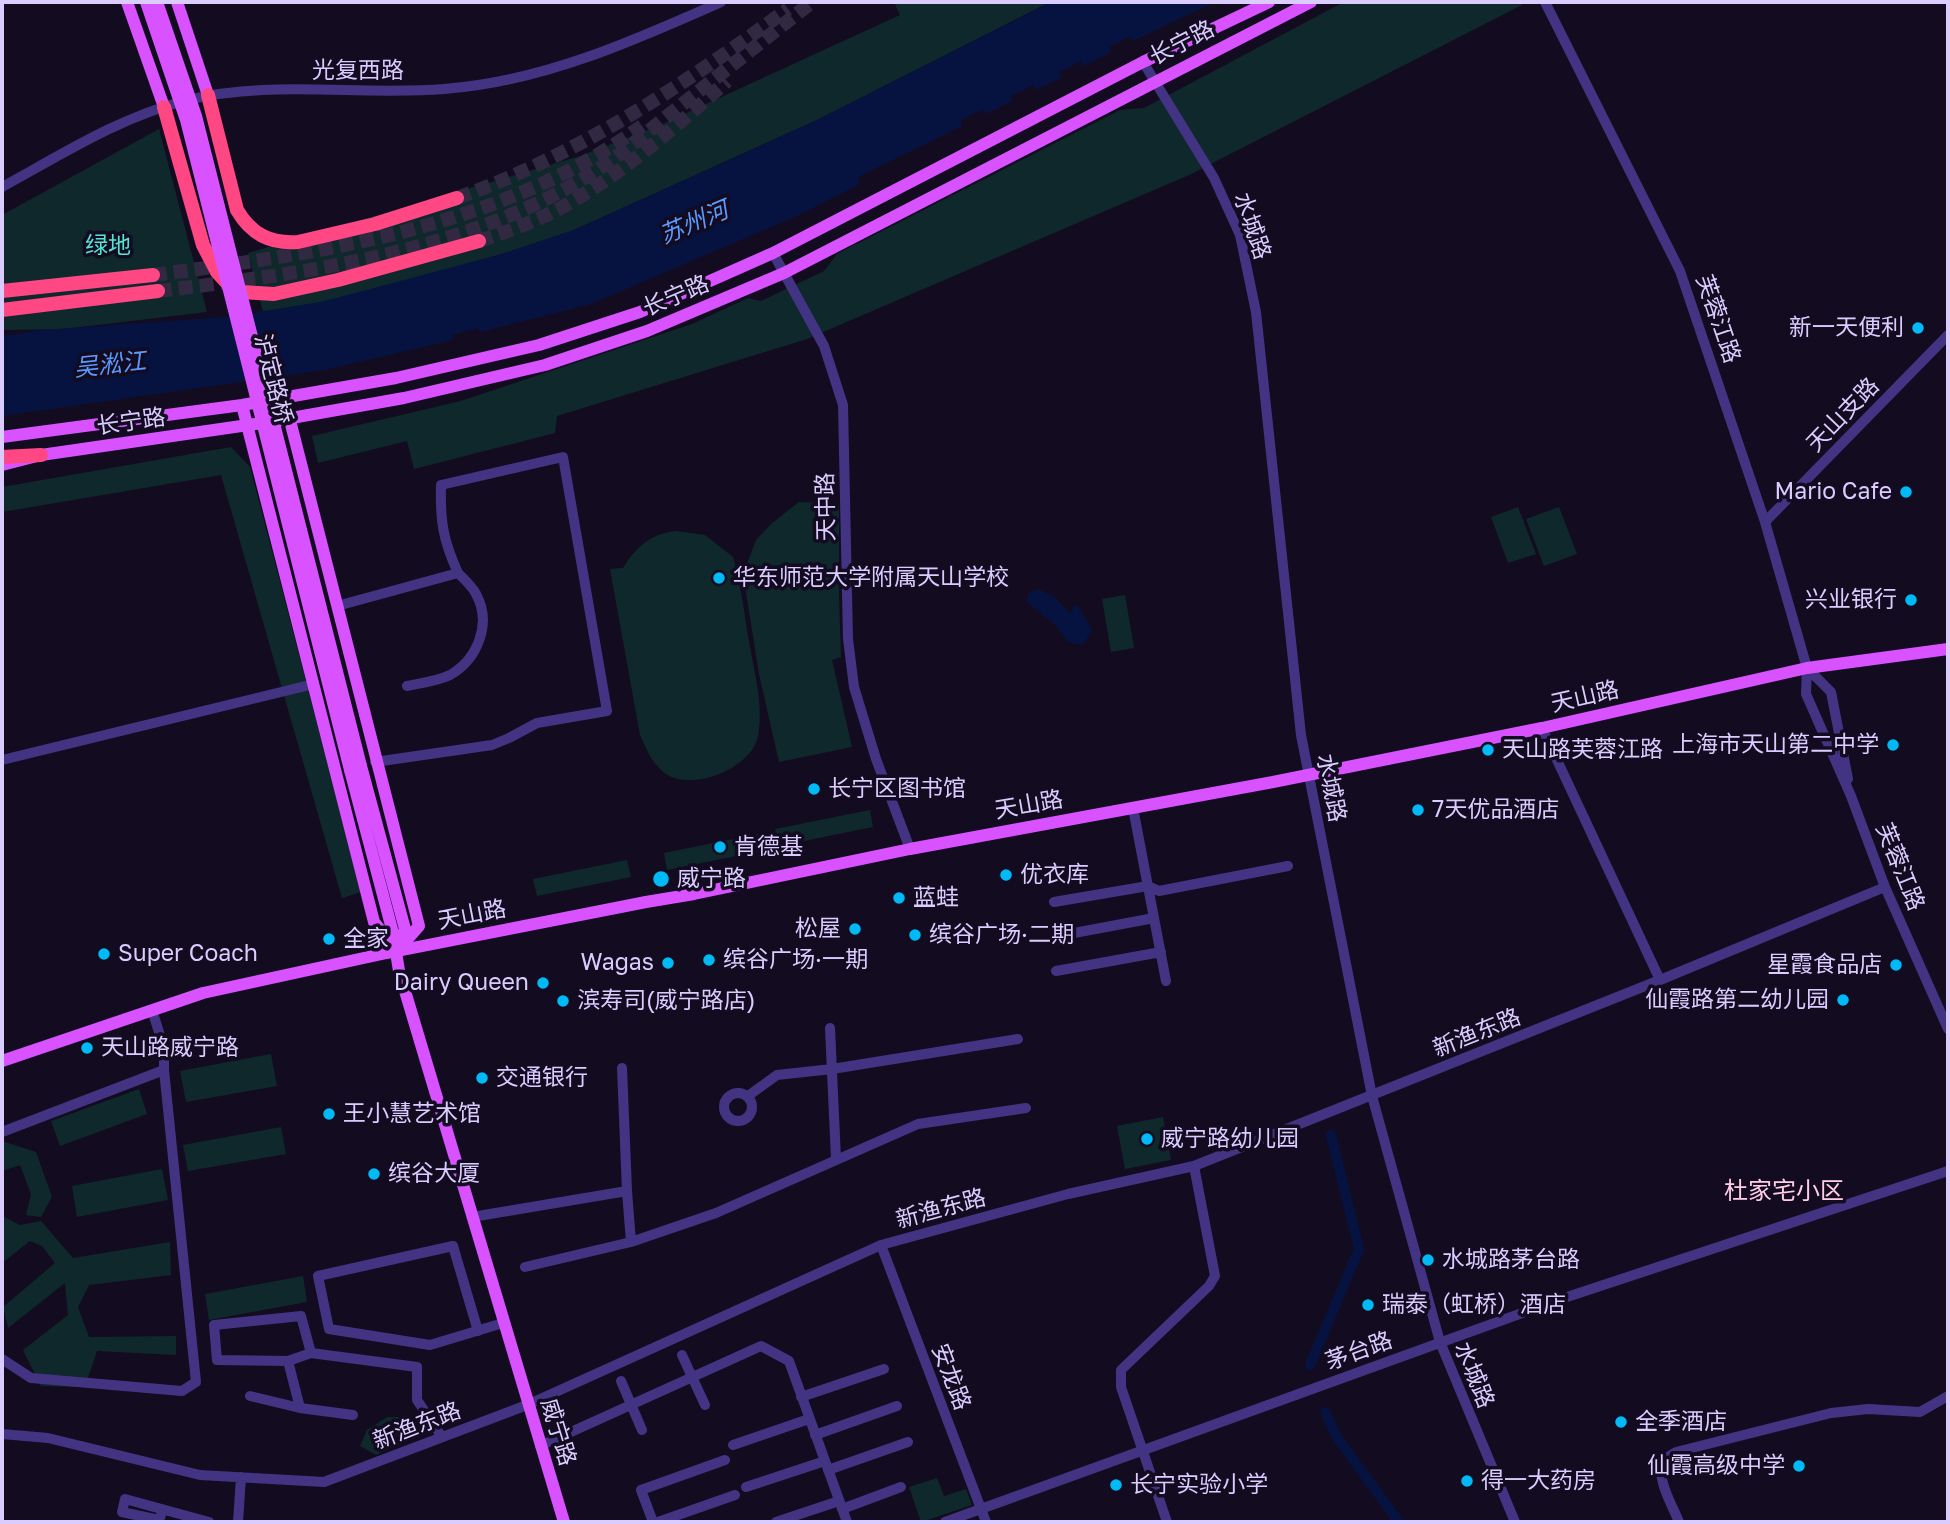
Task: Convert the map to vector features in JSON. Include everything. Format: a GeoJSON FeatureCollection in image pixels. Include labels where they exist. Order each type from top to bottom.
{"type":"FeatureCollection","features":[{"type":"Feature","properties":{"kind":"highway"},"geometry":{"type":"LineString","coordinates":[[208,95],[237,210],[247,226],[264,238],[286,243],[311,239],[457,198]]}},
{"type":"Feature","properties":{"kind":"highway"},"geometry":{"type":"LineString","coordinates":[[164,107],[203,245],[217,272],[228,284],[241,292],[274,294],[338,281],[479,242]]}},
{"type":"Feature","properties":{"kind":"highway"},"geometry":{"type":"LineString","coordinates":[[2,291],[153,275]]}},
{"type":"Feature","properties":{"kind":"highway"},"geometry":{"type":"LineString","coordinates":[[2,310],[158,291]]}},
{"type":"Feature","properties":{"kind":"highway"},"geometry":{"type":"LineString","coordinates":[[2,457],[41,455]]}},
{"type":"Feature","properties":{"kind":"main road"},"geometry":{"type":"LineString","coordinates":[[127,2],[164,107]]}},
{"type":"Feature","properties":{"kind":"main road","name":"泸定路桥"},"geometry":{"type":"LineString","coordinates":[[146,2],[186,120],[356,768]]}},
{"type":"Feature","properties":{"kind":"main road","name":"泸定路桥"},"geometry":{"type":"LineString","coordinates":[[157,2],[196,116],[356,768]]}},
{"type":"Feature","properties":{"kind":"main road"},"geometry":{"type":"LineString","coordinates":[[177,2],[208,95]]}},
{"type":"Feature","properties":{"kind":"main road","name":"长宁路"},"geometry":{"type":"LineString","coordinates":[[2,437],[242,405],[396,378],[538,345],[640,312],[773,253],[1143,62],[1269,2]]}},
{"type":"Feature","properties":{"kind":"main road","name":"长宁路"},"geometry":{"type":"LineString","coordinates":[[2,465],[41,455],[289,419],[404,398],[545,365],[648,331],[784,273],[1311,2]]}},
{"type":"Feature","properties":{"kind":"main road"},"geometry":{"type":"LineString","coordinates":[[284,397],[419,926],[397,951]]}},
{"type":"Feature","properties":{"kind":"main road","name":"威宁路"},"geometry":{"type":"LineString","coordinates":[[242,405],[374,922],[397,951]]}},
{"type":"Feature","properties":{"kind":"main road","name":"天山路"},"geometry":{"type":"LineString","coordinates":[[2,1061],[203,993],[397,951],[694,894],[909,849],[1542,728],[1807,668],[1948,649]]}},
{"type":"Feature","properties":{"kind":"main road","name":"威宁路"},"geometry":{"type":"LineString","coordinates":[[356,768],[405,929],[397,951],[401,978],[564,1522]]}},
{"type":"Feature","properties":{"kind":"street","name":"光复西路"},"geometry":{"type":"LineString","coordinates":[[2,187],[122,122],[208,95],[265,91],[446,89],[511,79],[566,64],[632,41],[721,2]]}},
{"type":"Feature","properties":{"kind":"street","name":"芙蓉江路"},"geometry":{"type":"LineString","coordinates":[[1545,2],[1680,271],[1765,522],[1807,668],[1806,694],[1851,796],[1885,887],[1948,1029]]}},
{"type":"Feature","properties":{"kind":"street","name":"水城路"},"geometry":{"type":"LineString","coordinates":[[1143,62],[1214,178],[1240,235],[1256,312],[1301,736],[1372,1096],[1440,1342],[1515,1522]]}},
{"type":"Feature","properties":{"kind":"street","name":"天中路"},"geometry":{"type":"LineString","coordinates":[[773,253],[824,346],[843,405],[848,639],[853,687],[909,849]]}},
{"type":"Feature","properties":{"kind":"street","name":"天山支路"},"geometry":{"type":"LineString","coordinates":[[1765,522],[1948,335]]}},
{"type":"Feature","properties":{"kind":"street"},"geometry":{"type":"LineString","coordinates":[[375,762],[492,744],[537,723],[607,711],[562,457],[441,485],[440,517],[448,549],[458,573],[476,593],[483,612],[481,638],[470,660],[449,675],[407,686]]}},
{"type":"Feature","properties":{"kind":"street"},"geometry":{"type":"LineString","coordinates":[[337,606],[458,573]]}},
{"type":"Feature","properties":{"kind":"street","name":"芙蓉江路"},"geometry":{"type":"LineString","coordinates":[[1807,668],[1830,692],[1851,796]]}},
{"type":"Feature","properties":{"kind":"street"},"geometry":{"type":"LineString","coordinates":[[2,760],[314,684]]}},
{"type":"Feature","properties":{"kind":"street"},"geometry":{"type":"LineString","coordinates":[[1542,728],[1660,980]]}},
{"type":"Feature","properties":{"kind":"street"},"geometry":{"type":"LineString","coordinates":[[1133,808],[1166,981]]}},
{"type":"Feature","properties":{"kind":"street"},"geometry":{"type":"LineString","coordinates":[[1054,902],[1148,886],[1159,891],[1288,866]]}},
{"type":"Feature","properties":{"kind":"street","name":"新渔东路"},"geometry":{"type":"LineString","coordinates":[[2,1434],[48,1438],[200,1475],[324,1482],[527,1405],[881,1245],[1068,1194],[1194,1166],[1885,887]]}},
{"type":"Feature","properties":{"kind":"street"},"geometry":{"type":"LineString","coordinates":[[1058,936],[1154,918]]}},
{"type":"Feature","properties":{"kind":"street"},"geometry":{"type":"LineString","coordinates":[[1056,971],[1161,952]]}},
{"type":"Feature","properties":{"kind":"street"},"geometry":{"type":"LineString","coordinates":[[2,1359],[31,1378],[182,1391],[196,1382],[163,1048],[152,1010]]}},
{"type":"Feature","properties":{"kind":"street"},"geometry":{"type":"LineString","coordinates":[[830,1028],[836,1159]]}},
{"type":"Feature","properties":{"kind":"street"},"geometry":{"type":"LineString","coordinates":[[748,1096],[778,1075],[1018,1039]]}},
{"type":"Feature","properties":{"kind":"street"},"geometry":{"type":"LineString","coordinates":[[622,1068],[631,1242]]}},
{"type":"Feature","properties":{"kind":"street"},"geometry":{"type":"LineString","coordinates":[[2,1132],[164,1070]]}},
{"type":"Feature","properties":{"kind":"street"},"geometry":{"type":"LineString","coordinates":[[525,1266],[631,1242],[716,1213],[918,1124],[1026,1108]]}},
{"type":"Feature","properties":{"kind":"street"},"geometry":{"type":"LineString","coordinates":[[1167,1522],[1121,1387],[1121,1370],[1209,1286],[1215,1276],[1194,1166]]}},
{"type":"Feature","properties":{"kind":"street","name":"茅台路"},"geometry":{"type":"LineString","coordinates":[[945,1522],[1440,1342],[1948,1171]]}},
{"type":"Feature","properties":{"kind":"street"},"geometry":{"type":"LineString","coordinates":[[472,1217],[627,1191]]}},
{"type":"Feature","properties":{"kind":"street","name":"安龙路"},"geometry":{"type":"LineString","coordinates":[[881,1245],[986,1522]]}},
{"type":"Feature","properties":{"kind":"street"},"geometry":{"type":"LineString","coordinates":[[478,1331],[453,1247],[318,1276],[329,1329],[430,1345],[478,1331],[503,1323]]}},
{"type":"Feature","properties":{"kind":"street"},"geometry":{"type":"LineString","coordinates":[[311,1353],[302,1316],[214,1325],[217,1360],[288,1361],[311,1353],[417,1367],[417,1400],[442,1437]]}},
{"type":"Feature","properties":{"kind":"street"},"geometry":{"type":"LineString","coordinates":[[540,1446],[761,1346],[789,1362],[846,1522]]}},
{"type":"Feature","properties":{"kind":"street"},"geometry":{"type":"LineString","coordinates":[[682,1355],[705,1405]]}},
{"type":"Feature","properties":{"kind":"street"},"geometry":{"type":"LineString","coordinates":[[288,1361],[300,1408]]}},
{"type":"Feature","properties":{"kind":"street"},"geometry":{"type":"LineString","coordinates":[[802,1397],[884,1369]]}},
{"type":"Feature","properties":{"kind":"street"},"geometry":{"type":"LineString","coordinates":[[621,1381],[642,1430]]}},
{"type":"Feature","properties":{"kind":"street"},"geometry":{"type":"LineString","coordinates":[[250,1396],[300,1408],[353,1415]]}},
{"type":"Feature","properties":{"kind":"street"},"geometry":{"type":"LineString","coordinates":[[1679,1522],[1661,1466],[1665,1458],[1676,1452],[1831,1413],[1868,1409],[1920,1412],[1948,1396]]}},
{"type":"Feature","properties":{"kind":"street"},"geometry":{"type":"LineString","coordinates":[[815,1435],[897,1406]]}},
{"type":"Feature","properties":{"kind":"street"},"geometry":{"type":"LineString","coordinates":[[733,1445],[809,1419]]}},
{"type":"Feature","properties":{"kind":"street"},"geometry":{"type":"LineString","coordinates":[[746,1487],[908,1442]]}},
{"type":"Feature","properties":{"kind":"street"},"geometry":{"type":"LineString","coordinates":[[725,1460],[641,1490],[655,1522],[735,1495]]}},
{"type":"Feature","properties":{"kind":"street"},"geometry":{"type":"LineString","coordinates":[[238,1522],[241,1477]]}},
{"type":"Feature","properties":{"kind":"street"},"geometry":{"type":"LineString","coordinates":[[776,1522],[901,1488]]}},
{"type":"Feature","properties":{"kind":"street"},"geometry":{"type":"LineString","coordinates":[[163,1510],[181,1519],[209,1522]]}},
{"type":"Feature","properties":{"kind":"green space"},"geometry":{"type":"Polygon","coordinates":[[[894,2],[1050,2],[817,120],[574,230],[502,254],[378,289],[263,312],[248,253],[580,156],[656,127],[900,15],[894,2]]]}},
{"type":"Feature","properties":{"kind":"green space"},"geometry":{"type":"Polygon","coordinates":[[[1344,2],[1521,2],[1522,5],[1189,175],[807,339],[557,416],[555,433],[414,469],[407,441],[318,463],[312,436],[461,401],[692,324],[748,298],[761,301],[824,271],[837,254],[1120,110],[1144,108],[1344,2]]]}},
{"type":"Feature","properties":{"kind":"green space","name":"绿地"},"geometry":{"type":"Polygon","coordinates":[[[159,129],[207,312],[64,329],[2,330],[2,215],[159,129]]]}},
{"type":"Feature","properties":{"kind":"green space"},"geometry":{"type":"Polygon","coordinates":[[[231,447],[250,467],[361,892],[342,898],[221,475],[2,512],[2,487],[231,447]]]}},
{"type":"Feature","properties":{"kind":"green space"},"geometry":{"type":"Polygon","coordinates":[[[799,502],[839,504],[841,657],[832,660],[852,747],[779,762],[759,674],[743,574],[756,540],[799,502]]]}},
{"type":"Feature","properties":{"kind":"green space"},"geometry":{"type":"Polygon","coordinates":[[[1518,507],[1536,554],[1508,563],[1491,517],[1518,507]]]}},
{"type":"Feature","properties":{"kind":"green space"},"geometry":{"type":"Polygon","coordinates":[[[1559,507],[1577,554],[1544,566],[1526,519],[1559,507]]]}},
{"type":"Feature","properties":{"kind":"green space"},"geometry":{"type":"Polygon","coordinates":[[[676,531],[705,535],[733,557],[760,712],[758,736],[745,758],[720,774],[691,780],[677,779],[661,770],[650,756],[640,735],[610,569],[623,568],[633,554],[651,538],[676,531]]]}},
{"type":"Feature","properties":{"kind":"green space"},"geometry":{"type":"Polygon","coordinates":[[[1125,595],[1134,648],[1111,652],[1102,599],[1125,595]]]}},
{"type":"Feature","properties":{"kind":"green space"},"geometry":{"type":"Polygon","coordinates":[[[870,810],[873,827],[779,846],[775,829],[870,810]]]}},
{"type":"Feature","properties":{"kind":"green space"},"geometry":{"type":"Polygon","coordinates":[[[758,834],[761,851],[667,870],[664,853],[758,834]]]}},
{"type":"Feature","properties":{"kind":"green space"},"geometry":{"type":"Polygon","coordinates":[[[627,860],[631,877],[537,896],[533,879],[627,860]]]}},
{"type":"Feature","properties":{"kind":"green space"},"geometry":{"type":"Polygon","coordinates":[[[271,1054],[277,1086],[186,1102],[180,1071],[271,1054]]]}},
{"type":"Feature","properties":{"kind":"green space"},"geometry":{"type":"Polygon","coordinates":[[[139,1089],[147,1114],[60,1146],[51,1121],[139,1089]]]}},
{"type":"Feature","properties":{"kind":"green space"},"geometry":{"type":"Polygon","coordinates":[[[1163,1117],[1171,1160],[1125,1169],[1117,1126],[1163,1117]]]}},
{"type":"Feature","properties":{"kind":"green space"},"geometry":{"type":"Polygon","coordinates":[[[281,1127],[286,1154],[188,1171],[183,1145],[281,1127]]]}},
{"type":"Feature","properties":{"kind":"green space"},"geometry":{"type":"Polygon","coordinates":[[[2,1141],[36,1152],[52,1197],[41,1217],[26,1215],[31,1194],[20,1165],[2,1171],[2,1141]]]}},
{"type":"Feature","properties":{"kind":"green space"},"geometry":{"type":"Polygon","coordinates":[[[162,1169],[168,1200],[77,1217],[72,1186],[162,1169]]]}},
{"type":"Feature","properties":{"kind":"green space"},"geometry":{"type":"Polygon","coordinates":[[[2,1216],[20,1225],[41,1221],[73,1258],[170,1242],[171,1275],[89,1285],[78,1307],[89,1337],[176,1336],[176,1355],[97,1351],[85,1387],[41,1386],[23,1350],[68,1315],[65,1283],[8,1328],[3,1307],[55,1263],[42,1246],[30,1241],[2,1263],[2,1216]]]}},
{"type":"Feature","properties":{"kind":"green space"},"geometry":{"type":"Polygon","coordinates":[[[303,1276],[307,1302],[209,1320],[205,1294],[303,1276]]]}},
{"type":"Feature","properties":{"kind":"green space"},"geometry":{"type":"Polygon","coordinates":[[[387,1417],[418,1417],[420,1436],[376,1455],[360,1446],[367,1430],[387,1417]]]}},
{"type":"Feature","properties":{"kind":"green space"},"geometry":{"type":"Polygon","coordinates":[[[937,1478],[944,1496],[966,1489],[972,1505],[921,1522],[909,1487],[937,1478]]]}},
{"type":"Feature","properties":{"kind":"water"},"geometry":{"type":"Polygon","coordinates":[[[1051,2],[1215,2],[1133,41],[1131,36],[1109,47],[1111,52],[1084,66],[1081,61],[1059,72],[1061,78],[1036,90],[1033,85],[1011,96],[1012,101],[986,114],[983,109],[961,120],[962,126],[858,177],[860,184],[797,216],[591,304],[480,332],[478,328],[452,335],[453,340],[325,370],[2,416],[2,336],[42,330],[227,317],[321,302],[502,254],[574,230],[817,120],[1051,2]]]}},
{"type":"Feature","properties":{"kind":"water"},"geometry":{"type":"Polygon","coordinates":[[[1038,589],[1054,597],[1070,613],[1077,604],[1092,630],[1083,645],[1068,642],[1056,626],[1027,602],[1028,594],[1038,589]]]}},
{"type":"Feature","properties":{"kind":"waterway"},"geometry":{"type":"LineString","coordinates":[[1310,1365],[1359,1249],[1331,1135]]}},
{"type":"Feature","properties":{"kind":"waterway"},"geometry":{"type":"LineString","coordinates":[[1325,1412],[1338,1439],[1399,1522]]}},
{"type":"Feature","properties":{"kind":"tunnel"},"geometry":{"type":"LineString","coordinates":[[158,291],[266,277],[376,257],[482,226],[533,205],[581,180],[616,157],[812,2]]}},
{"type":"Feature","properties":{"kind":"tunnel"},"geometry":{"type":"LineString","coordinates":[[457,198],[545,161],[629,116],[788,9]]}},
{"type":"Feature","properties":{"kind":"tunnel"},"geometry":{"type":"LineString","coordinates":[[479,241],[542,217],[598,185],[655,143],[727,81]]}},
{"type":"Feature","properties":{"kind":"tunnel"},"geometry":{"type":"LineString","coordinates":[[153,275],[345,245],[469,212],[529,189],[587,161],[642,126]]}},
{"type":"Feature","properties":{"kind":"place","name":"新一天便利"},"geometry":{"type":"Point","coordinates":[1918,328]}},
{"type":"Feature","properties":{"kind":"place","name":"Mario Cafe"},"geometry":{"type":"Point","coordinates":[1906,492]}},
{"type":"Feature","properties":{"kind":"place","name":"华东师范大学附属天山学校"},"geometry":{"type":"Point","coordinates":[719,578]}},
{"type":"Feature","properties":{"kind":"place","name":"兴业银行"},"geometry":{"type":"Point","coordinates":[1911,600]}},
{"type":"Feature","properties":{"kind":"place","name":"上海市天山第二中学"},"geometry":{"type":"Point","coordinates":[1893,745]}},
{"type":"Feature","properties":{"kind":"place","name":"天山路芙蓉江路"},"geometry":{"type":"Point","coordinates":[1488,750]}},
{"type":"Feature","properties":{"kind":"place","name":"长宁区图书馆"},"geometry":{"type":"Point","coordinates":[814,789]}},
{"type":"Feature","properties":{"kind":"place","name":"7天优品酒店"},"geometry":{"type":"Point","coordinates":[1418,810]}},
{"type":"Feature","properties":{"kind":"place","name":"肯德基"},"geometry":{"type":"Point","coordinates":[720,847]}},
{"type":"Feature","properties":{"kind":"place","name":"优衣库"},"geometry":{"type":"Point","coordinates":[1006,875]}},
{"type":"Feature","properties":{"kind":"place","name":"威宁路"},"geometry":{"type":"Point","coordinates":[661,879]}},
{"type":"Feature","properties":{"kind":"place","name":"蓝蛙"},"geometry":{"type":"Point","coordinates":[899,898]}},
{"type":"Feature","properties":{"kind":"place","name":"松屋"},"geometry":{"type":"Point","coordinates":[855,929]}},
{"type":"Feature","properties":{"kind":"place","name":"缤谷广场·二期"},"geometry":{"type":"Point","coordinates":[915,935]}},
{"type":"Feature","properties":{"kind":"place","name":"全家"},"geometry":{"type":"Point","coordinates":[329,939]}},
{"type":"Feature","properties":{"kind":"place","name":"Super Coach"},"geometry":{"type":"Point","coordinates":[104,954]}},
{"type":"Feature","properties":{"kind":"place","name":"缤谷广场·一期"},"geometry":{"type":"Point","coordinates":[709,960]}},
{"type":"Feature","properties":{"kind":"place","name":"Wagas"},"geometry":{"type":"Point","coordinates":[668,963]}},
{"type":"Feature","properties":{"kind":"place","name":"星霞食品店"},"geometry":{"type":"Point","coordinates":[1896,965]}},
{"type":"Feature","properties":{"kind":"place","name":"Dairy Queen"},"geometry":{"type":"Point","coordinates":[543,983]}},
{"type":"Feature","properties":{"kind":"place","name":"仙霞路第二幼儿园"},"geometry":{"type":"Point","coordinates":[1843,1000]}},
{"type":"Feature","properties":{"kind":"place","name":"滨寿司(威宁路店)"},"geometry":{"type":"Point","coordinates":[563,1001]}},
{"type":"Feature","properties":{"kind":"place","name":"天山路威宁路"},"geometry":{"type":"Point","coordinates":[87,1048]}},
{"type":"Feature","properties":{"kind":"place","name":"交通银行"},"geometry":{"type":"Point","coordinates":[482,1078]}},
{"type":"Feature","properties":{"kind":"place","name":"王小慧艺术馆"},"geometry":{"type":"Point","coordinates":[329,1114]}},
{"type":"Feature","properties":{"kind":"place","name":"威宁路幼儿园"},"geometry":{"type":"Point","coordinates":[1147,1139]}},
{"type":"Feature","properties":{"kind":"place","name":"缤谷大厦"},"geometry":{"type":"Point","coordinates":[374,1174]}},
{"type":"Feature","properties":{"kind":"place","name":"水城路茅台路"},"geometry":{"type":"Point","coordinates":[1428,1260]}},
{"type":"Feature","properties":{"kind":"place","name":"瑞泰（虹桥）酒店"},"geometry":{"type":"Point","coordinates":[1368,1305]}},
{"type":"Feature","properties":{"kind":"place","name":"全季酒店"},"geometry":{"type":"Point","coordinates":[1621,1422]}},
{"type":"Feature","properties":{"kind":"place","name":"仙霞高级中学"},"geometry":{"type":"Point","coordinates":[1799,1466]}},
{"type":"Feature","properties":{"kind":"place","name":"得一大药房"},"geometry":{"type":"Point","coordinates":[1467,1481]}},
{"type":"Feature","properties":{"kind":"place","name":"长宁实验小学"},"geometry":{"type":"Point","coordinates":[1116,1485]}},
{"type":"Feature","properties":{"kind":"district","name":"杜家宅小区"},"geometry":{"type":"Point","coordinates":[1784,1191]}},
{"type":"Feature","properties":{"kind":"water label","name":"苏州河"},"geometry":{"type":"Point","coordinates":[694,223]}},
{"type":"Feature","properties":{"kind":"water label","name":"吴淞江"},"geometry":{"type":"Point","coordinates":[110,365]}}]}
